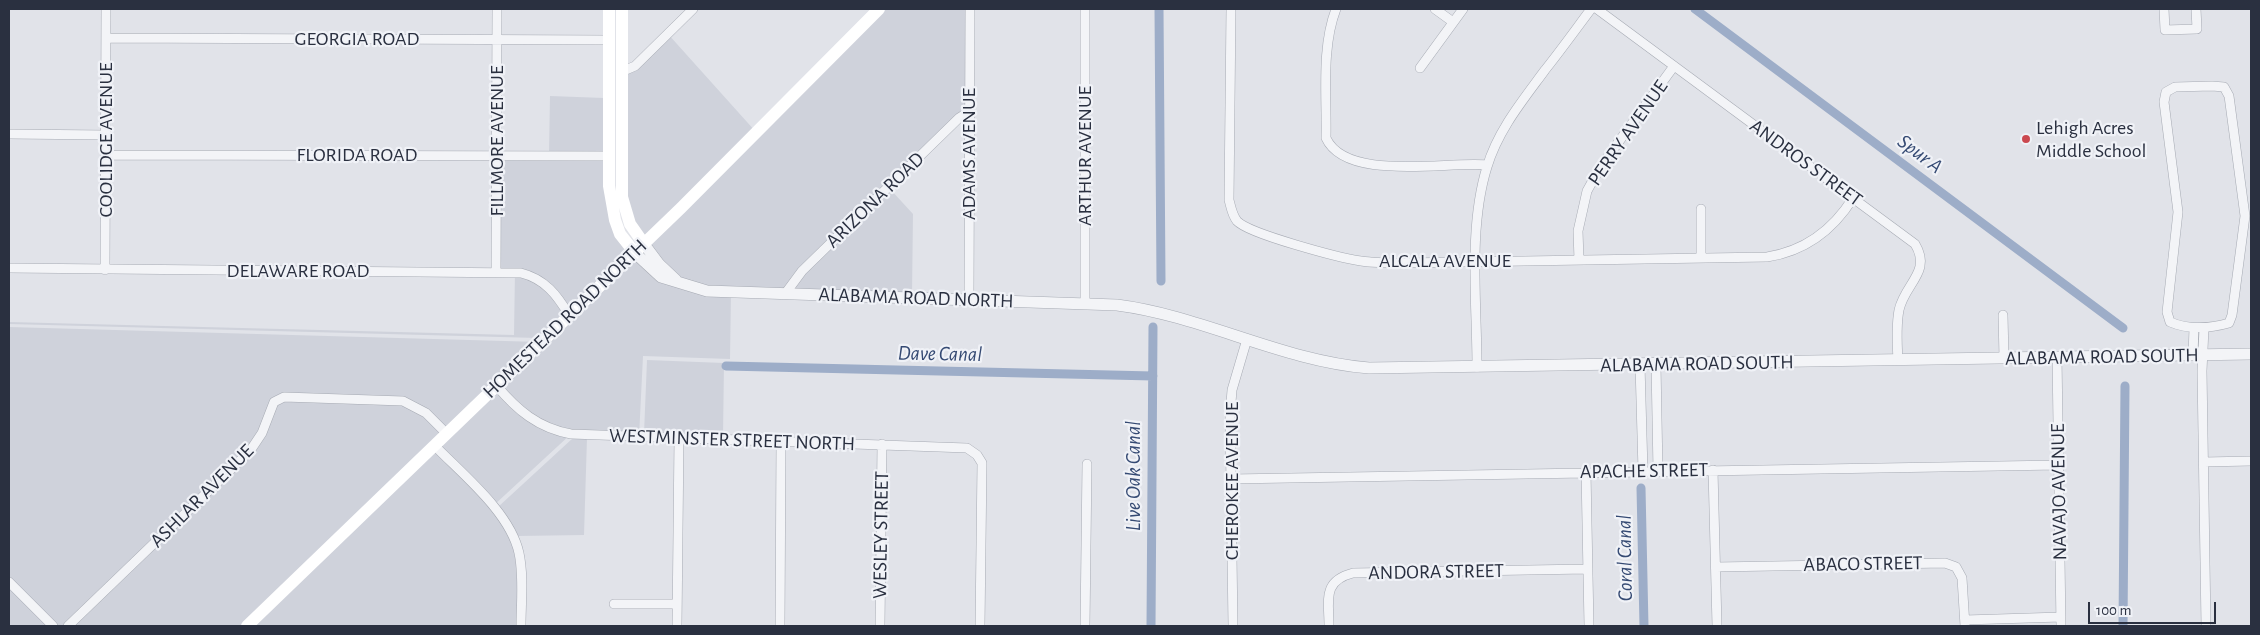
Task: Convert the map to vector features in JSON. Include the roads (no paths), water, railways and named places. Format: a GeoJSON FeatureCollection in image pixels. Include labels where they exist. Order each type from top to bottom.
{"type":"FeatureCollection","features":[{"type":"Feature","properties":{"kind":"main road"},"geometry":{"type":"LineString","coordinates":[[609,9],[609,186],[615,220],[620,234],[639,248]]}},
{"type":"Feature","properties":{"kind":"main road"},"geometry":{"type":"LineString","coordinates":[[622,9],[622,197],[639,248]]}},
{"type":"Feature","properties":{"kind":"main road","name":"HOMESTEAD ROAD NORTH"},"geometry":{"type":"LineString","coordinates":[[247,626],[639,248],[879,9]]}},
{"type":"Feature","properties":{"kind":"street","name":"COOLIDGE AVENUE"},"geometry":{"type":"LineString","coordinates":[[105,270],[106,9]]}},
{"type":"Feature","properties":{"kind":"street","name":"FILLMORE AVENUE"},"geometry":{"type":"LineString","coordinates":[[496,272],[497,9]]}},
{"type":"Feature","properties":{"kind":"street"},"geometry":{"type":"LineString","coordinates":[[622,72],[634,66],[693,9]]}},
{"type":"Feature","properties":{"kind":"street","name":"ADAMS AVENUE"},"geometry":{"type":"LineString","coordinates":[[969,300],[970,9]]}},
{"type":"Feature","properties":{"kind":"street","name":"ARTHUR AVENUE"},"geometry":{"type":"LineString","coordinates":[[1085,304],[1086,9]]}},
{"type":"Feature","properties":{"kind":"street","name":"ALCALA AVENUE"},"geometry":{"type":"LineString","coordinates":[[1231,9],[1231,211],[1236,220],[1245,227],[1343,258],[1363,262],[1403,263],[1766,256],[1789,252],[1822,235],[1853,198]]}},
{"type":"Feature","properties":{"kind":"street"},"geometry":{"type":"LineString","coordinates":[[1336,9],[1329,33],[1327,73],[1326,138],[1330,147],[1347,158],[1372,164],[1396,166],[1487,166]]}},
{"type":"Feature","properties":{"kind":"street"},"geometry":{"type":"LineString","coordinates":[[1436,9],[1453,22]]}},
{"type":"Feature","properties":{"kind":"street"},"geometry":{"type":"LineString","coordinates":[[1420,68],[1463,9]]}},
{"type":"Feature","properties":{"kind":"street"},"geometry":{"type":"LineString","coordinates":[[1477,367],[1477,215],[1487,166],[1497,141],[1513,114],[1591,9]]}},
{"type":"Feature","properties":{"kind":"street","name":"ANDROS STREET"},"geometry":{"type":"LineString","coordinates":[[1597,9],[1915,244],[1922,254],[1921,266],[1904,295],[1899,309],[1898,360]]}},
{"type":"Feature","properties":{"kind":"street"},"geometry":{"type":"LineString","coordinates":[[2164,9],[2165,30],[2197,29],[2196,9]]}},
{"type":"Feature","properties":{"kind":"street","name":"GEORGIA ROAD"},"geometry":{"type":"LineString","coordinates":[[106,38],[608,40]]}},
{"type":"Feature","properties":{"kind":"street","name":"PERRY AVENUE"},"geometry":{"type":"LineString","coordinates":[[1578,260],[1580,220],[1587,191],[1601,166],[1674,66]]}},
{"type":"Feature","properties":{"kind":"street"},"geometry":{"type":"LineString","coordinates":[[2175,87],[2224,87],[2228,96],[2245,216],[2232,315],[2229,323],[2204,328],[2182,327],[2170,322],[2167,312],[2178,212],[2164,102],[2166,92],[2175,87]]}},
{"type":"Feature","properties":{"kind":"street","name":"ARIZONA ROAD"},"geometry":{"type":"LineString","coordinates":[[785,294],[802,271],[959,118],[970,111]]}},
{"type":"Feature","properties":{"kind":"street"},"geometry":{"type":"LineString","coordinates":[[9,134],[106,135]]}},
{"type":"Feature","properties":{"kind":"street","name":"FLORIDA ROAD"},"geometry":{"type":"LineString","coordinates":[[106,154],[609,156]]}},
{"type":"Feature","properties":{"kind":"street"},"geometry":{"type":"LineString","coordinates":[[1701,209],[1701,258]]}},
{"type":"Feature","properties":{"kind":"street","name":"ALABAMA ROAD NORTH"},"geometry":{"type":"LineString","coordinates":[[639,248],[681,284],[712,291],[1117,305],[1152,311]]}},
{"type":"Feature","properties":{"kind":"street","name":"DELAWARE ROAD"},"geometry":{"type":"LineString","coordinates":[[9,268],[521,273],[534,276],[545,283],[558,297],[569,315]]}},
{"type":"Feature","properties":{"kind":"street","name":"ALABAMA ROAD SOUTH"},"geometry":{"type":"LineString","coordinates":[[1152,311],[1306,357],[1351,367],[1640,365],[2251,354]]}},
{"type":"Feature","properties":{"kind":"street"},"geometry":{"type":"LineString","coordinates":[[2003,315],[2004,358]]}},
{"type":"Feature","properties":{"kind":"street"},"geometry":{"type":"LineString","coordinates":[[2194,328],[2202,371],[2206,626]]}},
{"type":"Feature","properties":{"kind":"street"},"geometry":{"type":"LineString","coordinates":[[2198,355],[2204,328]]}},
{"type":"Feature","properties":{"kind":"street","name":"CHEROKEE AVENUE"},"geometry":{"type":"LineString","coordinates":[[1233,626],[1230,402],[1237,369],[1247,339]]}},
{"type":"Feature","properties":{"kind":"street","name":"NAVAJO AVENUE"},"geometry":{"type":"LineString","coordinates":[[2057,357],[2061,622]]}},
{"type":"Feature","properties":{"kind":"street"},"geometry":{"type":"LineString","coordinates":[[1656,364],[1658,471]]}},
{"type":"Feature","properties":{"kind":"street"},"geometry":{"type":"LineString","coordinates":[[1640,365],[1643,471]]}},
{"type":"Feature","properties":{"kind":"street","name":"WESTMINSTER STREET NORTH"},"geometry":{"type":"LineString","coordinates":[[496,385],[511,403],[524,414],[539,424],[558,432],[583,435],[967,448],[977,455],[980,461],[980,626]]}},
{"type":"Feature","properties":{"kind":"street","name":"ASHLAR AVENUE"},"geometry":{"type":"LineString","coordinates":[[68,626],[250,451],[262,434],[274,402],[284,396],[404,401],[426,413],[446,433]]}},
{"type":"Feature","properties":{"kind":"street"},"geometry":{"type":"LineString","coordinates":[[677,626],[679,438]]}},
{"type":"Feature","properties":{"kind":"street"},"geometry":{"type":"LineString","coordinates":[[780,626],[781,441]]}},
{"type":"Feature","properties":{"kind":"street","name":"WESLEY STREET"},"geometry":{"type":"LineString","coordinates":[[880,626],[882,444]]}},
{"type":"Feature","properties":{"kind":"street"},"geometry":{"type":"LineString","coordinates":[[434,445],[495,510],[514,539],[520,563],[521,626]]}},
{"type":"Feature","properties":{"kind":"street"},"geometry":{"type":"LineString","coordinates":[[2204,462],[2251,461]]}},
{"type":"Feature","properties":{"kind":"street"},"geometry":{"type":"LineString","coordinates":[[1085,626],[1087,464]]}},
{"type":"Feature","properties":{"kind":"street","name":"APACHE STREET"},"geometry":{"type":"LineString","coordinates":[[1231,479],[2058,465]]}},
{"type":"Feature","properties":{"kind":"street"},"geometry":{"type":"LineString","coordinates":[[1713,470],[1717,626]]}},
{"type":"Feature","properties":{"kind":"street"},"geometry":{"type":"LineString","coordinates":[[1586,472],[1589,626]]}},
{"type":"Feature","properties":{"kind":"street","name":"ABACO STREET"},"geometry":{"type":"LineString","coordinates":[[1716,567],[1945,564],[1956,567],[1962,578],[1965,623],[2061,622]]}},
{"type":"Feature","properties":{"kind":"street","name":"ANDORA STREET"},"geometry":{"type":"LineString","coordinates":[[1329,626],[1331,585],[1339,576],[1353,573],[1587,569]]}},
{"type":"Feature","properties":{"kind":"street"},"geometry":{"type":"LineString","coordinates":[[9,582],[52,626]]}},
{"type":"Feature","properties":{"kind":"street"},"geometry":{"type":"LineString","coordinates":[[614,604],[677,604]]}},
{"type":"Feature","properties":{"kind":"waterway","name":"Live Oak Canal"},"geometry":{"type":"LineString","coordinates":[[1159,9],[1161,281]]}},
{"type":"Feature","properties":{"kind":"waterway","name":"Spur A"},"geometry":{"type":"LineString","coordinates":[[1695,9],[2123,328]]}},
{"type":"Feature","properties":{"kind":"waterway","name":"Live Oak Canal"},"geometry":{"type":"LineString","coordinates":[[1151,626],[1153,327]]}},
{"type":"Feature","properties":{"kind":"waterway","name":"Dave Canal"},"geometry":{"type":"LineString","coordinates":[[726,366],[1153,376]]}},
{"type":"Feature","properties":{"kind":"waterway"},"geometry":{"type":"LineString","coordinates":[[2123,626],[2125,386]]}},
{"type":"Feature","properties":{"kind":"waterway","name":"Coral Canal"},"geometry":{"type":"LineString","coordinates":[[1641,488],[1644,626]]}},
{"type":"Feature","properties":{"kind":"place","name":"Lehigh Acres Middle School"},"geometry":{"type":"Point","coordinates":[2026,139]}}]}
